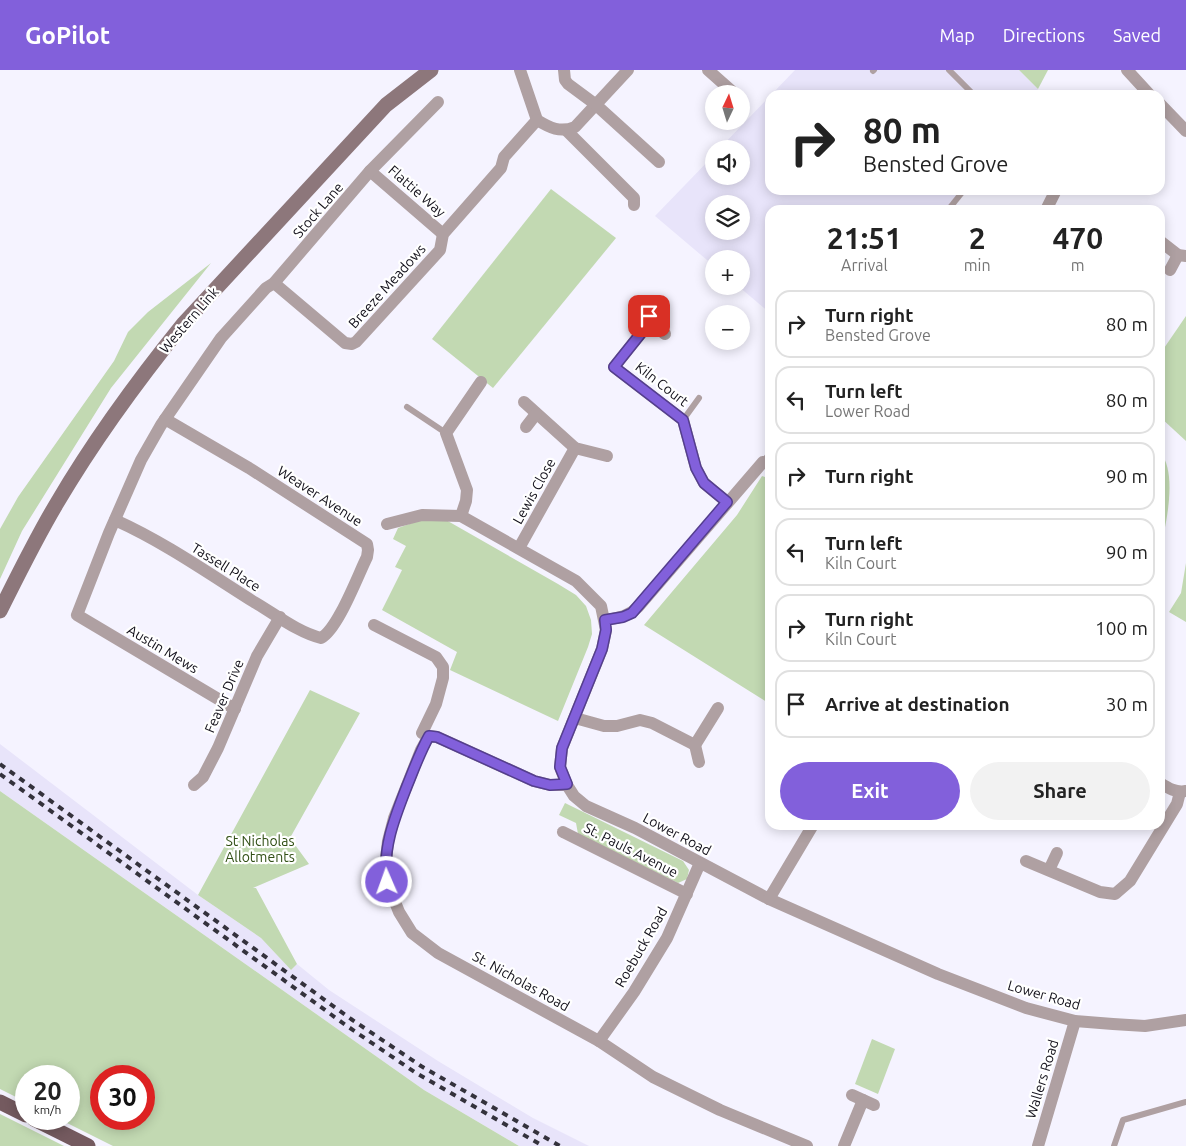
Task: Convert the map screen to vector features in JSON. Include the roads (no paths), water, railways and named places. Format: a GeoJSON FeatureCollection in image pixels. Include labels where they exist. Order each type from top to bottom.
{"type":"FeatureCollection","features":[{"type":"Feature","properties":{"kind":"main road","name":"Western Link"},"geometry":{"type":"LineString","coordinates":[[0,611],[58,502],[95,443],[155,359],[184,323],[386,105],[431,70]]}},
{"type":"Feature","properties":{"kind":"main road"},"geometry":{"type":"LineString","coordinates":[[0,1102],[15,1110]]}},
{"type":"Feature","properties":{"kind":"main road"},"geometry":{"type":"LineString","coordinates":[[56,1130],[88,1146]]}},
{"type":"Feature","properties":{"kind":"street"},"geometry":{"type":"LineString","coordinates":[[564,70],[565,80],[568,84],[595,104],[659,162]]}},
{"type":"Feature","properties":{"kind":"street"},"geometry":{"type":"LineString","coordinates":[[520,73],[537,120],[551,129],[566,130],[575,127],[628,70]]}},
{"type":"Feature","properties":{"kind":"street"},"geometry":{"type":"LineString","coordinates":[[708,70],[725,85]]}},
{"type":"Feature","properties":{"kind":"street"},"geometry":{"type":"LineString","coordinates":[[1127,70],[1144,90]]}},
{"type":"Feature","properties":{"kind":"street","name":"Stock Lane"},"geometry":{"type":"LineString","coordinates":[[77,615],[141,460],[165,419],[221,338],[266,288],[274,283],[348,199],[370,171],[438,102]]}},
{"type":"Feature","properties":{"kind":"street"},"geometry":{"type":"LineString","coordinates":[[1165,109],[1186,131]]}},
{"type":"Feature","properties":{"kind":"street","name":"Breeze Meadows"},"geometry":{"type":"LineString","coordinates":[[274,283],[345,343],[352,344],[356,342],[440,250],[443,234],[501,168],[504,157],[537,120]]}},
{"type":"Feature","properties":{"kind":"street"},"geometry":{"type":"LineString","coordinates":[[566,130],[634,198],[634,205]]}},
{"type":"Feature","properties":{"kind":"street","name":"Flattie Way"},"geometry":{"type":"LineString","coordinates":[[370,171],[443,234]]}},
{"type":"Feature","properties":{"kind":"street"},"geometry":{"type":"LineString","coordinates":[[1165,244],[1182,255],[1170,270]]}},
{"type":"Feature","properties":{"kind":"street"},"geometry":{"type":"LineString","coordinates":[[649,306],[650,322],[665,334]]}},
{"type":"Feature","properties":{"kind":"street","name":"Kiln Court"},"geometry":{"type":"LineString","coordinates":[[650,322],[614,367],[683,420],[696,468],[704,483],[727,502]]}},
{"type":"Feature","properties":{"kind":"street"},"geometry":{"type":"LineString","coordinates":[[461,516],[467,490],[446,434],[481,382]]}},
{"type":"Feature","properties":{"kind":"street"},"geometry":{"type":"LineString","coordinates":[[524,402],[575,448],[607,456]]}},
{"type":"Feature","properties":{"kind":"street"},"geometry":{"type":"LineString","coordinates":[[526,427],[536,414]]}},
{"type":"Feature","properties":{"kind":"street","name":"Weaver Avenue"},"geometry":{"type":"LineString","coordinates":[[165,419],[250,468],[367,544],[366,556],[335,623],[326,635],[321,638]]}},
{"type":"Feature","properties":{"kind":"street","name":"Lewis Close"},"geometry":{"type":"LineString","coordinates":[[519,548],[575,448]]}},
{"type":"Feature","properties":{"kind":"street"},"geometry":{"type":"LineString","coordinates":[[387,524],[422,515],[461,516],[576,581],[601,606],[605,620],[623,617],[632,613],[727,502],[765,464]]}},
{"type":"Feature","properties":{"kind":"street","name":"Tassell Place"},"geometry":{"type":"LineString","coordinates":[[115,520],[145,534],[280,618],[321,638]]}},
{"type":"Feature","properties":{"kind":"street","name":"Austin Mews"},"geometry":{"type":"LineString","coordinates":[[77,615],[235,709]]}},
{"type":"Feature","properties":{"kind":"street","name":"Feaver Drive"},"geometry":{"type":"LineString","coordinates":[[194,785],[203,777],[258,656],[280,618]]}},
{"type":"Feature","properties":{"kind":"street","name":"Lower Road"},"geometry":{"type":"LineString","coordinates":[[605,620],[606,630],[602,649],[562,748],[560,767],[574,796],[586,806],[635,828],[769,898],[946,977],[1026,1008],[1075,1021],[1145,1026],[1186,1020]]}},
{"type":"Feature","properties":{"kind":"street"},"geometry":{"type":"LineString","coordinates":[[374,625],[436,657],[443,667],[443,678],[436,704],[422,732],[534,781],[550,785],[567,784]]}},
{"type":"Feature","properties":{"kind":"street"},"geometry":{"type":"LineString","coordinates":[[699,762],[695,745],[718,708]]}},
{"type":"Feature","properties":{"kind":"street"},"geometry":{"type":"LineString","coordinates":[[575,718],[604,726],[617,726],[640,720],[652,723],[695,745]]}},
{"type":"Feature","properties":{"kind":"street","name":"St. Nicholas Road"},"geometry":{"type":"LineString","coordinates":[[429,736],[421,750],[394,818],[388,840],[385,869],[387,882],[399,912],[412,933],[438,953],[599,1041],[653,1077],[720,1110],[807,1146]]}},
{"type":"Feature","properties":{"kind":"street"},"geometry":{"type":"LineString","coordinates":[[1165,786],[1183,792],[1165,824]]}},
{"type":"Feature","properties":{"kind":"street"},"geometry":{"type":"LineString","coordinates":[[769,898],[810,830]]}},
{"type":"Feature","properties":{"kind":"street"},"geometry":{"type":"LineString","coordinates":[[1026,862],[1100,892],[1115,894],[1130,881],[1161,830]]}},
{"type":"Feature","properties":{"kind":"street","name":"St. Pauls Avenue"},"geometry":{"type":"LineString","coordinates":[[563,832],[687,894]]}},
{"type":"Feature","properties":{"kind":"street"},"geometry":{"type":"LineString","coordinates":[[1049,870],[1058,853]]}},
{"type":"Feature","properties":{"kind":"street","name":"Roebuck Road"},"geometry":{"type":"LineString","coordinates":[[599,1041],[634,992],[667,938],[700,863]]}},
{"type":"Feature","properties":{"kind":"street","name":"Wallers Road"},"geometry":{"type":"LineString","coordinates":[[1038,1146],[1075,1021]]}},
{"type":"Feature","properties":{"kind":"street"},"geometry":{"type":"LineString","coordinates":[[844,1146],[863,1100]]}},
{"type":"Feature","properties":{"kind":"lane"},"geometry":{"type":"LineString","coordinates":[[949,70],[969,90]]}},
{"type":"Feature","properties":{"kind":"lane"},"geometry":{"type":"LineString","coordinates":[[952,205],[960,195]]}},
{"type":"Feature","properties":{"kind":"lane"},"geometry":{"type":"LineString","coordinates":[[683,420],[699,398]]}},
{"type":"Feature","properties":{"kind":"lane"},"geometry":{"type":"LineString","coordinates":[[407,407],[446,434]]}},
{"type":"Feature","properties":{"kind":"lane"},"geometry":{"type":"LineString","coordinates":[[1114,1146],[1122,1120],[1186,1102]]}},
{"type":"Feature","properties":{"kind":"railway"},"geometry":{"type":"LineString","coordinates":[[0,764],[351,1019],[421,1066],[560,1146]]}},
{"type":"Feature","properties":{"kind":"railway"},"geometry":{"type":"LineString","coordinates":[[0,774],[347,1026],[416,1073],[543,1146]]}},
{"type":"Feature","properties":{"kind":"park label","name":"St Nicholas Allotments"},"geometry":{"type":"Point","coordinates":[260,850]}}]}
